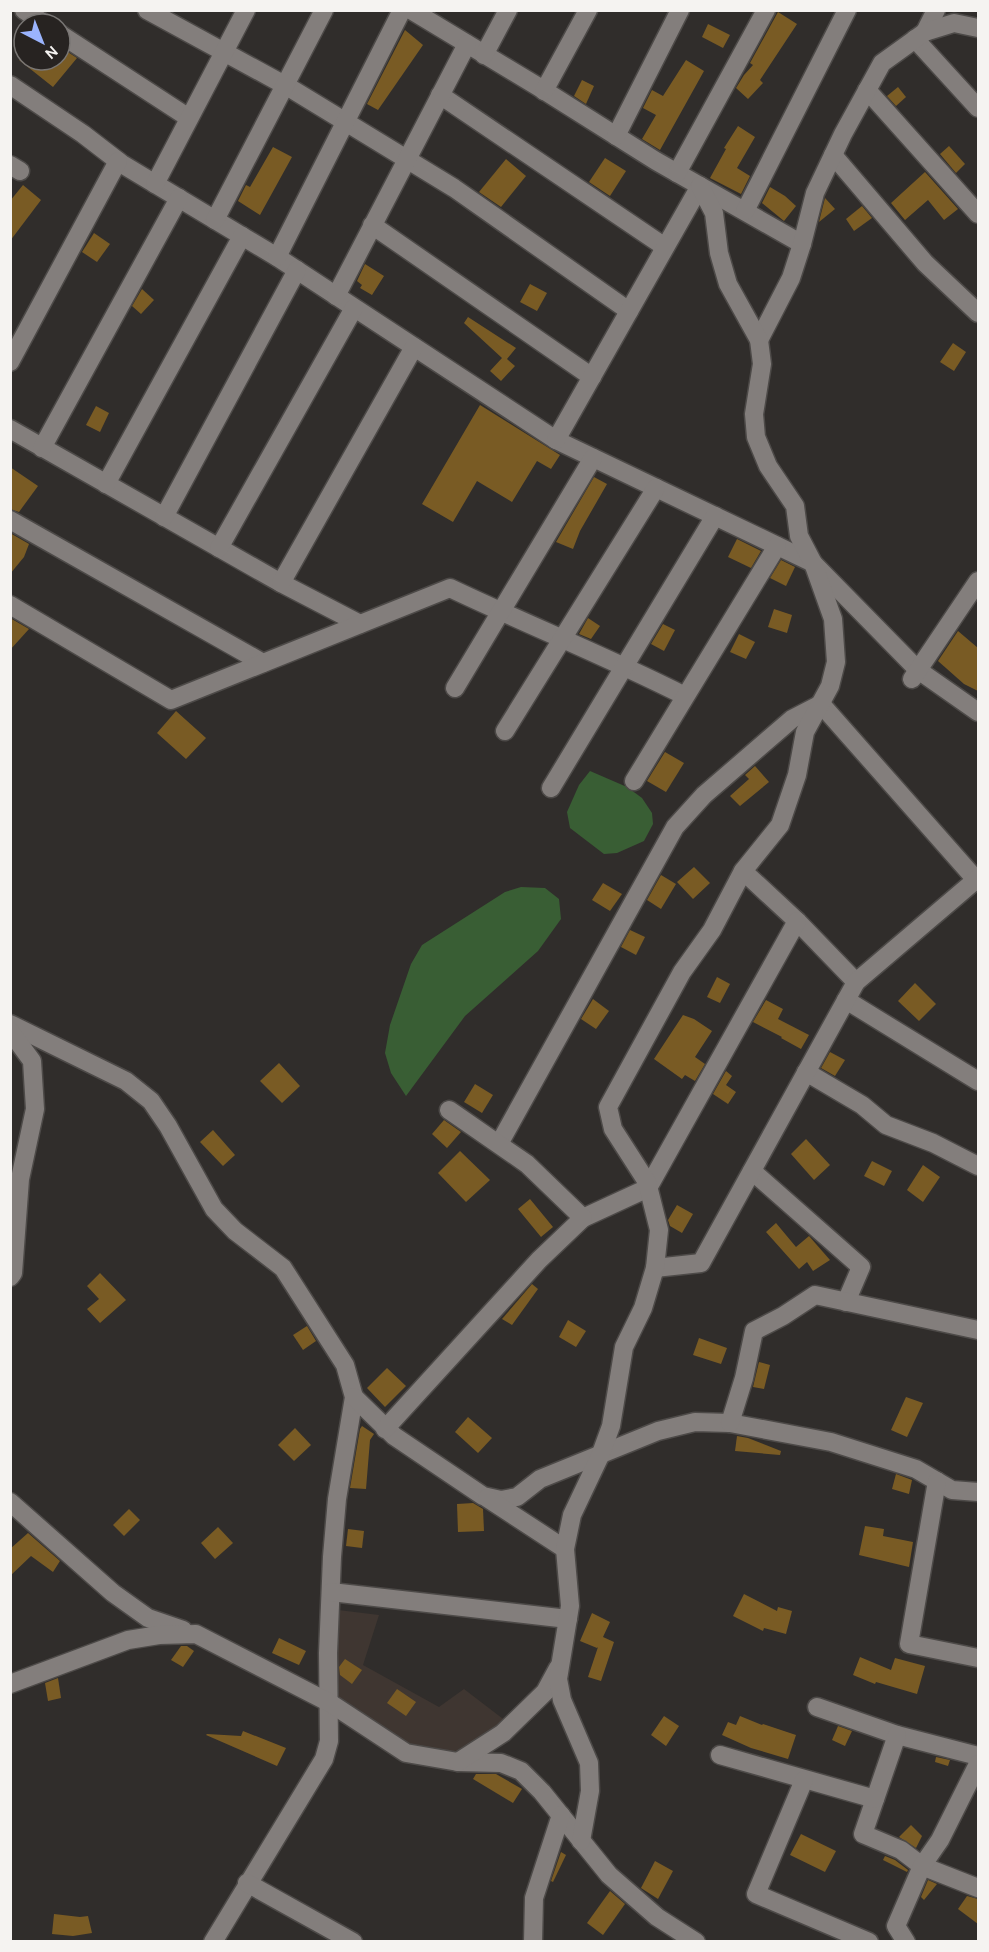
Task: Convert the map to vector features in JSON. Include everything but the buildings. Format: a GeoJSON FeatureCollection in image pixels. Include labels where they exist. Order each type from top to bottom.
{"type":"FeatureCollection","features":[{"type":"Feature","properties":{"kind":"street"},"geometry":{"type":"LineString","coordinates":[[147,10],[285,85],[454,188],[629,311]]}},
{"type":"Feature","properties":{"kind":"street"},"geometry":{"type":"LineString","coordinates":[[155,184],[246,10]]}},
{"type":"Feature","properties":{"kind":"street"},"geometry":{"type":"LineString","coordinates":[[215,220],[324,10]]}},
{"type":"Feature","properties":{"kind":"street"},"geometry":{"type":"LineString","coordinates":[[277,257],[402,10]]}},
{"type":"Feature","properties":{"kind":"street"},"geometry":{"type":"LineString","coordinates":[[411,10],[677,173],[802,244]]}},
{"type":"Feature","properties":{"kind":"street"},"geometry":{"type":"LineString","coordinates":[[484,55],[507,10]]}},
{"type":"Feature","properties":{"kind":"street"},"geometry":{"type":"LineString","coordinates":[[544,91],[588,10]]}},
{"type":"Feature","properties":{"kind":"street"},"geometry":{"type":"LineString","coordinates":[[616,136],[680,10]]}},
{"type":"Feature","properties":{"kind":"street"},"geometry":{"type":"LineString","coordinates":[[677,173],[766,10]]}},
{"type":"Feature","properties":{"kind":"street"},"geometry":{"type":"LineString","coordinates":[[745,211],[847,10]]}},
{"type":"Feature","properties":{"kind":"street"},"geometry":{"type":"LineString","coordinates":[[920,36],[936,10]]}},
{"type":"Feature","properties":{"kind":"street"},"geometry":{"type":"LineString","coordinates":[[759,340],[791,278],[815,193],[882,63],[920,36],[954,23],[978,28]]}},
{"type":"Feature","properties":{"kind":"street"},"geometry":{"type":"LineString","coordinates":[[920,36],[978,108]]}},
{"type":"Feature","properties":{"kind":"street"},"geometry":{"type":"LineString","coordinates":[[72,42],[189,118]]}},
{"type":"Feature","properties":{"kind":"street"},"geometry":{"type":"LineString","coordinates":[[336,296],[467,44]]}},
{"type":"Feature","properties":{"kind":"street"},"geometry":{"type":"LineString","coordinates":[[10,85],[83,134],[118,161],[277,257],[556,440],[813,563],[915,675],[978,712]]}},
{"type":"Feature","properties":{"kind":"street"},"geometry":{"type":"LineString","coordinates":[[867,90],[978,214]]}},
{"type":"Feature","properties":{"kind":"street"},"geometry":{"type":"LineString","coordinates":[[440,95],[665,247]]}},
{"type":"Feature","properties":{"kind":"street"},"geometry":{"type":"LineString","coordinates":[[833,155],[925,263],[978,313]]}},
{"type":"Feature","properties":{"kind":"street"},"geometry":{"type":"LineString","coordinates":[[10,362],[118,161]]}},
{"type":"Feature","properties":{"kind":"street"},"geometry":{"type":"LineString","coordinates":[[556,440],[700,186]]}},
{"type":"Feature","properties":{"kind":"street"},"geometry":{"type":"LineString","coordinates":[[581,1841],[590,1791],[589,1763],[562,1700],[558,1679],[570,1606],[565,1549],[572,1515],[600,1456],[611,1426],[624,1347],[643,1308],[655,1268],[659,1230],[647,1182],[613,1129],[608,1107],[682,972],[712,930],[743,871],[780,825],[797,775],[806,732],[830,686],[836,662],[833,619],[813,563],[799,536],[795,506],[768,466],[756,437],[754,414],[762,364],[759,340],[728,284],[719,253],[714,213],[700,186]]}},
{"type":"Feature","properties":{"kind":"street"},"geometry":{"type":"LineString","coordinates":[[42,448],[179,198]]}},
{"type":"Feature","properties":{"kind":"street"},"geometry":{"type":"LineString","coordinates":[[372,225],[592,377]]}},
{"type":"Feature","properties":{"kind":"street"},"geometry":{"type":"LineString","coordinates":[[106,484],[242,236]]}},
{"type":"Feature","properties":{"kind":"street"},"geometry":{"type":"LineString","coordinates":[[164,517],[297,270]]}},
{"type":"Feature","properties":{"kind":"street"},"geometry":{"type":"LineString","coordinates":[[219,548],[354,308]]}},
{"type":"Feature","properties":{"kind":"street"},"geometry":{"type":"LineString","coordinates":[[281,583],[414,347]]}},
{"type":"Feature","properties":{"kind":"street"},"geometry":{"type":"LineString","coordinates":[[10,429],[281,583],[360,624]]}},
{"type":"Feature","properties":{"kind":"street"},"geometry":{"type":"LineString","coordinates":[[455,688],[593,458]]}},
{"type":"Feature","properties":{"kind":"street"},"geometry":{"type":"LineString","coordinates":[[505,731],[656,488]]}},
{"type":"Feature","properties":{"kind":"street"},"geometry":{"type":"LineString","coordinates":[[551,788],[715,516]]}},
{"type":"Feature","properties":{"kind":"street"},"geometry":{"type":"LineString","coordinates":[[10,520],[263,663]]}},
{"type":"Feature","properties":{"kind":"street"},"geometry":{"type":"LineString","coordinates":[[634,781],[777,546]]}},
{"type":"Feature","properties":{"kind":"street"},"geometry":{"type":"LineString","coordinates":[[915,675],[978,580]]}},
{"type":"Feature","properties":{"kind":"street"},"geometry":{"type":"LineString","coordinates":[[10,605],[171,700],[450,588],[625,666],[685,696]]}},
{"type":"Feature","properties":{"kind":"street"},"geometry":{"type":"LineString","coordinates":[[655,1268],[701,1263],[856,982],[978,880],[821,704]]}},
{"type":"Feature","properties":{"kind":"street"},"geometry":{"type":"LineString","coordinates":[[499,1144],[675,827],[704,795],[792,719],[821,704]]}},
{"type":"Feature","properties":{"kind":"street"},"geometry":{"type":"LineString","coordinates":[[743,871],[797,921],[856,982]]}},
{"type":"Feature","properties":{"kind":"street"},"geometry":{"type":"LineString","coordinates":[[385,1429],[539,1260],[583,1218],[648,1188],[797,921]]}},
{"type":"Feature","properties":{"kind":"street"},"geometry":{"type":"LineString","coordinates":[[846,1000],[978,1081]]}},
{"type":"Feature","properties":{"kind":"street"},"geometry":{"type":"LineString","coordinates":[[10,1024],[126,1081],[151,1101],[168,1126],[214,1209],[235,1231],[283,1268],[345,1365],[354,1397],[337,1498],[328,1653],[330,1703],[328,1741],[324,1760],[213,1941]]}},
{"type":"Feature","properties":{"kind":"street"},"geometry":{"type":"LineString","coordinates":[[10,1031],[32,1061],[35,1109],[20,1179],[13,1273],[10,1277]]}},
{"type":"Feature","properties":{"kind":"street"},"geometry":{"type":"LineString","coordinates":[[806,1072],[862,1105],[886,1125],[933,1143],[978,1166]]}},
{"type":"Feature","properties":{"kind":"street"},"geometry":{"type":"LineString","coordinates":[[449,1110],[527,1164],[583,1218]]}},
{"type":"Feature","properties":{"kind":"street"},"geometry":{"type":"LineString","coordinates":[[752,1171],[861,1267],[846,1302]]}},
{"type":"Feature","properties":{"kind":"street"},"geometry":{"type":"LineString","coordinates":[[730,1423],[744,1378],[754,1330],[783,1316],[815,1295],[978,1330]]}},
{"type":"Feature","properties":{"kind":"street"},"geometry":{"type":"LineString","coordinates":[[354,1397],[394,1437],[565,1549]]}},
{"type":"Feature","properties":{"kind":"street"},"geometry":{"type":"LineString","coordinates":[[483,1496],[501,1500],[517,1497],[540,1479],[658,1431],[695,1422],[730,1423],[831,1442],[916,1469],[952,1491],[978,1492]]}},
{"type":"Feature","properties":{"kind":"street"},"geometry":{"type":"LineString","coordinates":[[937,1481],[909,1644],[978,1658]]}},
{"type":"Feature","properties":{"kind":"street"},"geometry":{"type":"LineString","coordinates":[[10,1502],[113,1593],[148,1618],[196,1634],[330,1703],[406,1753],[458,1762],[501,1762],[521,1771],[561,1815],[609,1875],[657,1917],[696,1941]]}},
{"type":"Feature","properties":{"kind":"street"},"geometry":{"type":"LineString","coordinates":[[331,1592],[568,1619]]}},
{"type":"Feature","properties":{"kind":"street"},"geometry":{"type":"LineString","coordinates":[[10,1684],[128,1640],[159,1635],[196,1634]]}},
{"type":"Feature","properties":{"kind":"street"},"geometry":{"type":"LineString","coordinates":[[458,1762],[503,1733],[545,1692],[561,1662]]}},
{"type":"Feature","properties":{"kind":"street"},"geometry":{"type":"LineString","coordinates":[[817,1707],[897,1735],[978,1756]]}},
{"type":"Feature","properties":{"kind":"street"},"geometry":{"type":"LineString","coordinates":[[897,1735],[864,1834],[901,1850],[922,1866],[978,1888]]}},
{"type":"Feature","properties":{"kind":"street"},"geometry":{"type":"LineString","coordinates":[[720,1755],[875,1799]]}},
{"type":"Feature","properties":{"kind":"street"},"geometry":{"type":"LineString","coordinates":[[906,1941],[896,1926],[922,1866],[940,1840],[978,1764]]}},
{"type":"Feature","properties":{"kind":"street"},"geometry":{"type":"LineString","coordinates":[[804,1780],[756,1894],[869,1941]]}},
{"type":"Feature","properties":{"kind":"street"},"geometry":{"type":"LineString","coordinates":[[533,1941],[534,1898],[561,1815]]}},
{"type":"Feature","properties":{"kind":"street"},"geometry":{"type":"LineString","coordinates":[[247,1883],[353,1941]]}},
{"type":"Feature","properties":{"kind":"shaded area"},"geometry":{"type":"Polygon","coordinates":[[[330,1609],[379,1615],[363,1665],[439,1707],[464,1689],[511,1725],[458,1762],[406,1753],[330,1703],[330,1609]]]}},
{"type":"Feature","properties":{"kind":"green space"},"geometry":{"type":"Polygon","coordinates":[[[590,771],[627,787],[642,798],[652,813],[653,824],[644,841],[617,853],[604,854],[570,828],[567,812],[579,785],[590,771]]]}},
{"type":"Feature","properties":{"kind":"green space"},"geometry":{"type":"Polygon","coordinates":[[[521,887],[545,888],[559,899],[561,919],[538,951],[465,1016],[406,1096],[391,1073],[385,1053],[390,1025],[411,964],[422,945],[505,892],[521,887]]]}}]}
